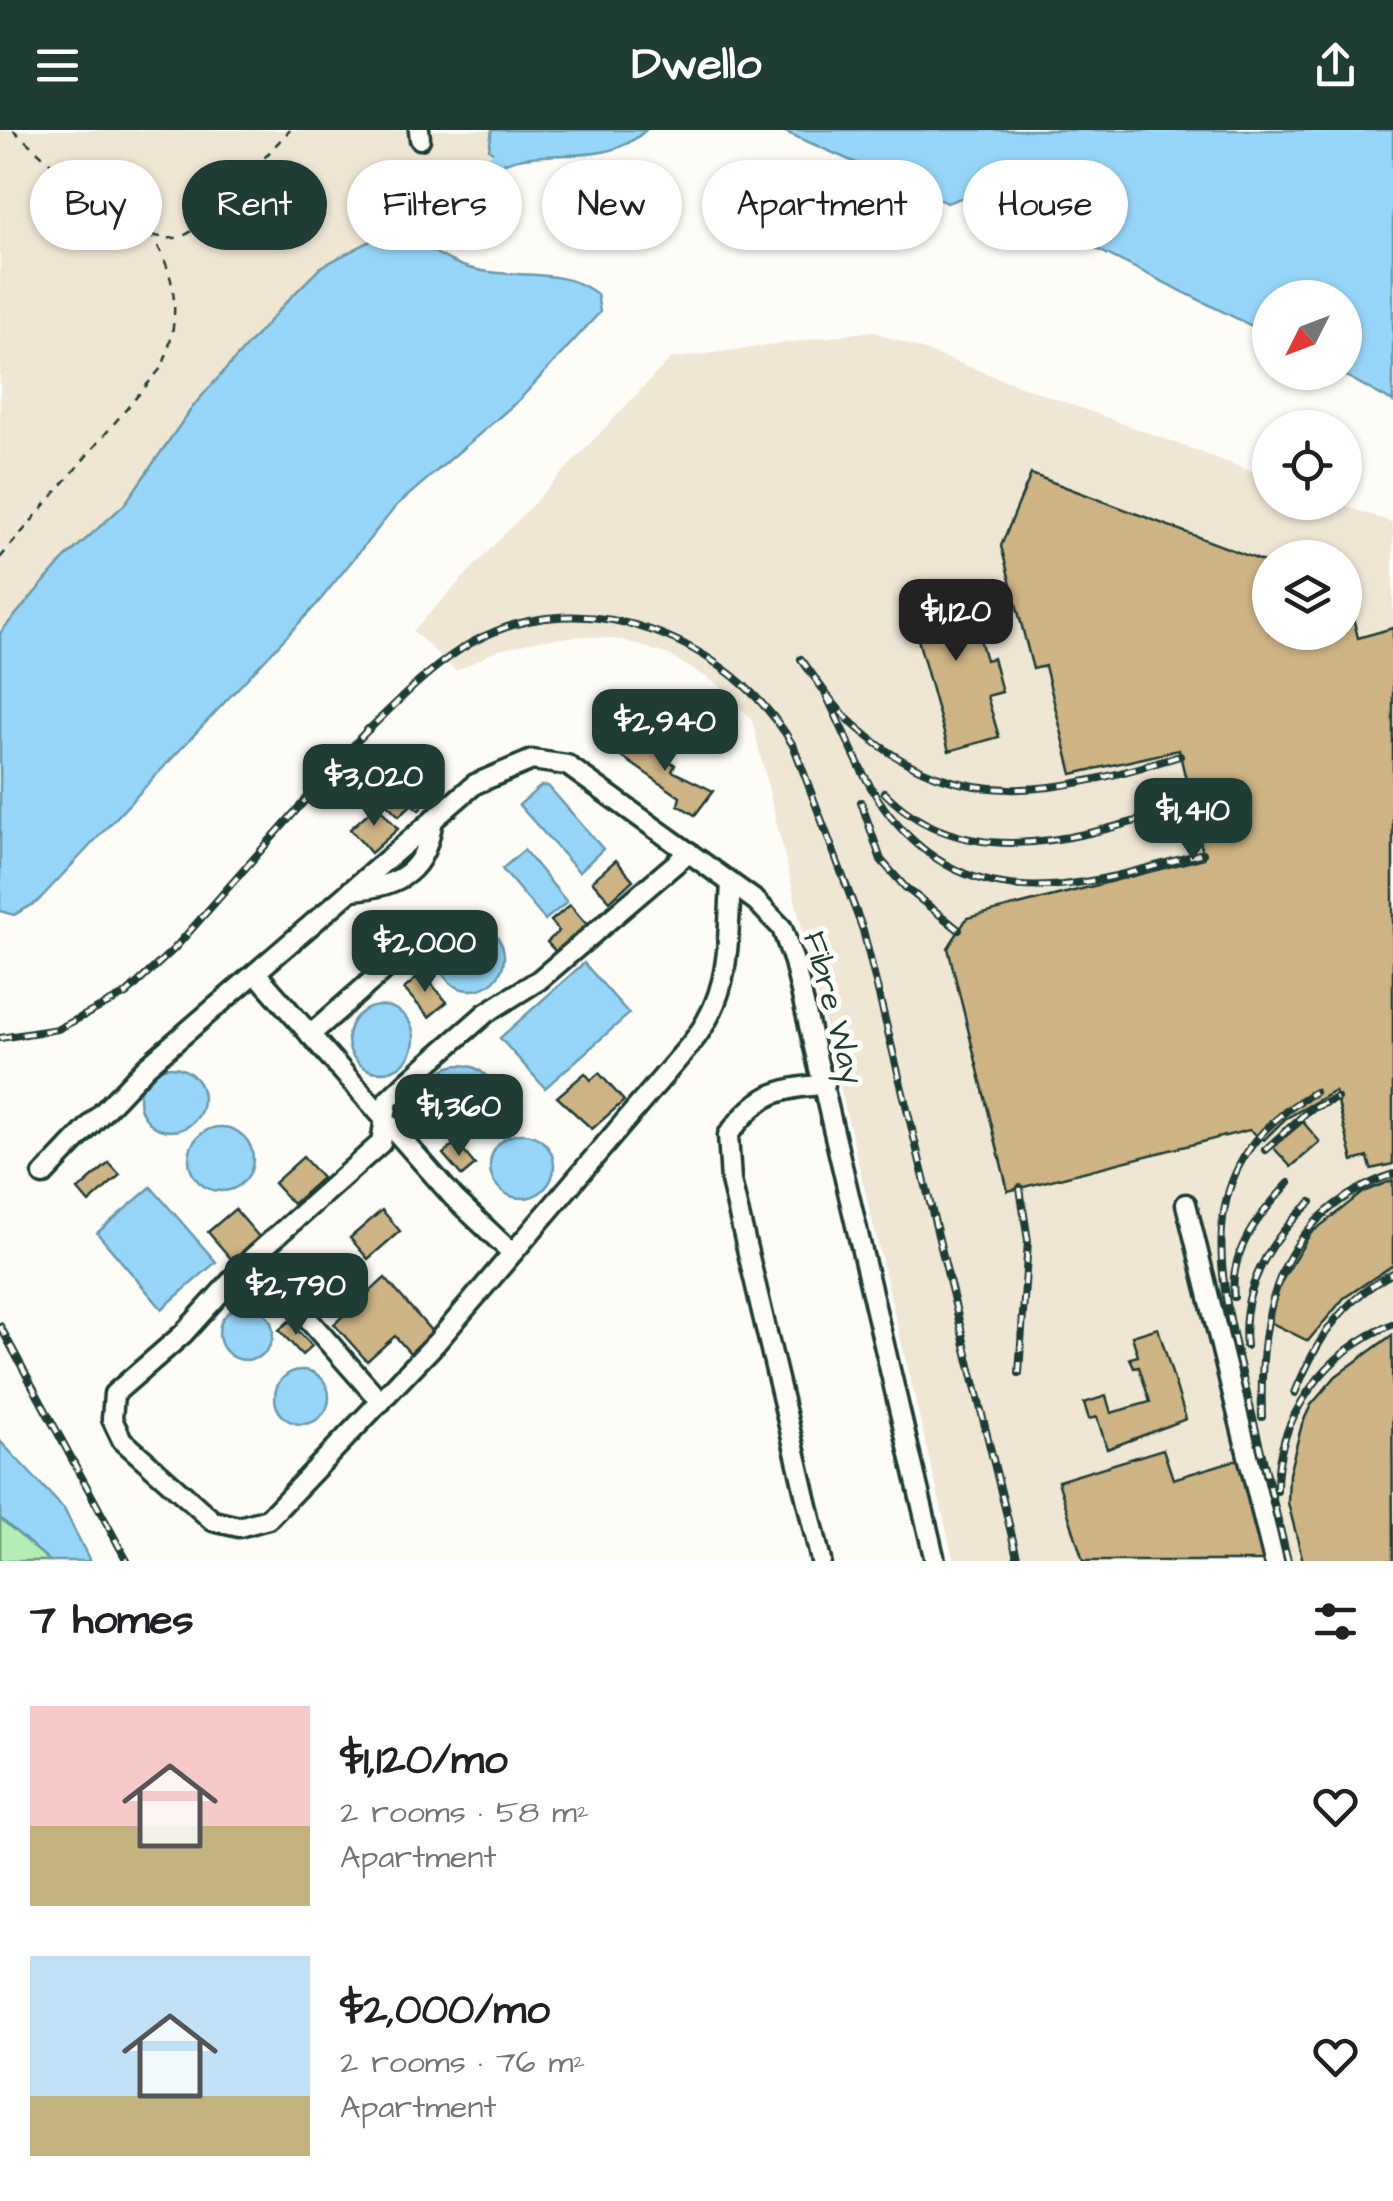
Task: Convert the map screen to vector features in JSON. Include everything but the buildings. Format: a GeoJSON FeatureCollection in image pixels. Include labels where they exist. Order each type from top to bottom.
{"type":"FeatureCollection","features":[{"type":"Feature","properties":{"kind":"lane","name":"Fibre Way"},"geometry":{"type":"LineString","coordinates":[[43,1175],[147,1066],[475,784],[532,760],[566,766],[731,882],[782,928],[824,1086],[935,1561]]}},
{"type":"Feature","properties":{"kind":"lane"},"geometry":{"type":"LineString","coordinates":[[689,852],[540,980],[486,1013],[407,1082],[388,1100],[381,1142],[253,1257],[183,1334],[114,1394],[112,1418],[122,1440],[213,1521],[239,1527],[268,1519],[382,1402],[713,1017],[725,978],[731,882]]}},
{"type":"Feature","properties":{"kind":"lane"},"geometry":{"type":"LineString","coordinates":[[310,1035],[416,942]]}},
{"type":"Feature","properties":{"kind":"lane"},"geometry":{"type":"LineString","coordinates":[[256,973],[480,1225],[511,1252]]}},
{"type":"Feature","properties":{"kind":"lane"},"geometry":{"type":"LineString","coordinates":[[821,1561],[731,1181],[728,1135],[748,1108],[785,1087],[824,1086]]}},
{"type":"Feature","properties":{"kind":"lane"},"geometry":{"type":"LineString","coordinates":[[1186,1204],[1274,1561]]}},
{"type":"Feature","properties":{"kind":"lane"},"geometry":{"type":"LineString","coordinates":[[253,1257],[382,1402]]}},
{"type":"Feature","properties":{"kind":"path"},"geometry":{"type":"LineString","coordinates":[[14,130],[50,160]]}},
{"type":"Feature","properties":{"kind":"path"},"geometry":{"type":"LineString","coordinates":[[162,238],[176,239],[190,233],[290,130]]}},
{"type":"Feature","properties":{"kind":"path"},"geometry":{"type":"LineString","coordinates":[[0,558],[162,367],[174,339],[174,292],[168,262],[160,250]]}},
{"type":"Feature","properties":{"kind":"shaded area"},"geometry":{"type":"Polygon","coordinates":[[[0,130],[497,130],[489,160],[347,160],[347,250],[416,250],[0,723],[0,130]]]}},
{"type":"Feature","properties":{"kind":"shaded area"},"geometry":{"type":"Polygon","coordinates":[[[872,331],[1252,471],[1252,520],[1362,520],[1362,512],[1393,523],[1393,1561],[954,1561],[752,720],[719,685],[669,655],[623,640],[584,636],[540,640],[496,651],[456,671],[413,631],[670,359],[872,331]]]}},
{"type":"Feature","properties":{"kind":"green space"},"geometry":{"type":"Polygon","coordinates":[[[0,1518],[50,1561],[0,1561],[0,1518]]]}},
{"type":"Feature","properties":{"kind":"water"},"geometry":{"type":"Polygon","coordinates":[[[492,130],[646,130],[630,142],[596,153],[502,160],[489,149],[492,130]]]}},
{"type":"Feature","properties":{"kind":"water"},"geometry":{"type":"Polygon","coordinates":[[[781,130],[1393,130],[1393,402],[1362,385],[1362,280],[1252,280],[1252,326],[1099,250],[1128,250],[1128,160],[963,160],[963,197],[947,203],[943,201],[943,160],[849,160],[781,130]]]}},
{"type":"Feature","properties":{"kind":"water"},"geometry":{"type":"Polygon","coordinates":[[[353,250],[432,250],[470,268],[570,280],[597,294],[600,312],[519,400],[397,505],[317,604],[37,902],[14,915],[0,911],[0,633],[64,559],[124,505],[194,405],[321,267],[353,250]]]}},
{"type":"Feature","properties":{"kind":"water"},"geometry":{"type":"Polygon","coordinates":[[[541,786],[548,786],[603,849],[579,872],[519,805],[541,786]]]}},
{"type":"Feature","properties":{"kind":"water"},"geometry":{"type":"Polygon","coordinates":[[[524,850],[567,902],[545,920],[502,869],[524,850]]]}},
{"type":"Feature","properties":{"kind":"water"},"geometry":{"type":"Polygon","coordinates":[[[471,924],[494,934],[504,957],[494,980],[471,990],[448,980],[438,957],[448,934],[471,924]]]}},
{"type":"Feature","properties":{"kind":"water"},"geometry":{"type":"Polygon","coordinates":[[[584,963],[629,1014],[545,1088],[500,1038],[584,963]]]}},
{"type":"Feature","properties":{"kind":"water"},"geometry":{"type":"Polygon","coordinates":[[[381,1006],[394,1008],[404,1016],[412,1026],[412,1052],[404,1062],[394,1070],[381,1072],[368,1070],[358,1062],[350,1052],[348,1039],[350,1026],[358,1016],[368,1008],[381,1006]]]}},
{"type":"Feature","properties":{"kind":"water"},"geometry":{"type":"Polygon","coordinates":[[[461,1065],[474,1067],[485,1075],[493,1086],[493,1112],[485,1123],[474,1131],[461,1133],[448,1131],[437,1123],[429,1112],[427,1099],[429,1086],[437,1075],[448,1067],[461,1065]]]}},
{"type":"Feature","properties":{"kind":"water"},"geometry":{"type":"Polygon","coordinates":[[[171,1067],[194,1076],[203,1099],[194,1122],[171,1131],[148,1122],[139,1099],[148,1076],[171,1067]]]}},
{"type":"Feature","properties":{"kind":"water"},"geometry":{"type":"Polygon","coordinates":[[[221,1127],[244,1136],[253,1159],[244,1182],[221,1191],[198,1182],[189,1159],[198,1136],[221,1127]]]}},
{"type":"Feature","properties":{"kind":"water"},"geometry":{"type":"Polygon","coordinates":[[[522,1134],[545,1143],[554,1166],[545,1189],[522,1198],[499,1189],[490,1166],[499,1143],[522,1134]]]}},
{"type":"Feature","properties":{"kind":"water"},"geometry":{"type":"Polygon","coordinates":[[[151,1187],[216,1262],[162,1309],[97,1233],[151,1187]]]}},
{"type":"Feature","properties":{"kind":"water"},"geometry":{"type":"Polygon","coordinates":[[[246,1306],[265,1314],[273,1333],[265,1352],[246,1360],[227,1352],[219,1333],[227,1314],[246,1306]]]}},
{"type":"Feature","properties":{"kind":"water"},"geometry":{"type":"Polygon","coordinates":[[[302,1370],[321,1378],[329,1397],[321,1416],[302,1424],[283,1416],[275,1397],[283,1378],[302,1370]]]}},
{"type":"Feature","properties":{"kind":"water"},"geometry":{"type":"Polygon","coordinates":[[[0,1441],[64,1509],[90,1561],[50,1561],[0,1518],[0,1441]]]}},
{"type":"Feature","properties":{"kind":"railway"},"geometry":{"type":"LineString","coordinates":[[360,738],[427,675],[471,643],[515,624],[561,617],[607,619],[652,630],[695,650],[733,676],[767,709],[794,747],[863,930],[1018,1561]]}},
{"type":"Feature","properties":{"kind":"railway"},"geometry":{"type":"LineString","coordinates":[[801,659],[843,714],[898,758],[936,776],[975,786],[1054,786],[1180,756]]}},
{"type":"Feature","properties":{"kind":"railway"},"geometry":{"type":"LineString","coordinates":[[826,695],[863,774],[891,817],[925,850],[961,872],[999,883],[1078,883],[1203,853]]}},
{"type":"Feature","properties":{"kind":"railway"},"geometry":{"type":"LineString","coordinates":[[0,1038],[58,1029],[126,994],[174,949],[368,729]]}},
{"type":"Feature","properties":{"kind":"railway"},"geometry":{"type":"LineString","coordinates":[[884,792],[918,819],[954,835],[992,842],[1073,836],[1192,805]]}},
{"type":"Feature","properties":{"kind":"railway"},"geometry":{"type":"LineString","coordinates":[[861,802],[881,860],[905,887],[959,930]]}},
{"type":"Feature","properties":{"kind":"railway"},"geometry":{"type":"LineString","coordinates":[[1288,1561],[1227,1304],[1222,1224],[1230,1187],[1247,1153],[1274,1121],[1315,1092]]}},
{"type":"Feature","properties":{"kind":"railway"},"geometry":{"type":"LineString","coordinates":[[1265,1150],[1309,1110],[1337,1098]]}},
{"type":"Feature","properties":{"kind":"railway"},"geometry":{"type":"LineString","coordinates":[[1262,1417],[1265,1339],[1283,1270],[1300,1240],[1324,1214],[1354,1192],[1393,1174]]}},
{"type":"Feature","properties":{"kind":"railway"},"geometry":{"type":"LineString","coordinates":[[1234,1297],[1236,1264],[1248,1234],[1289,1183]]}},
{"type":"Feature","properties":{"kind":"railway"},"geometry":{"type":"LineString","coordinates":[[1019,1373],[1028,1241],[1020,1188]]}},
{"type":"Feature","properties":{"kind":"railway"},"geometry":{"type":"LineString","coordinates":[[1246,1346],[1248,1305],[1261,1267],[1283,1232],[1311,1202]]}},
{"type":"Feature","properties":{"kind":"railway"},"geometry":{"type":"LineString","coordinates":[[1295,1393],[1312,1355],[1333,1323],[1359,1296],[1393,1273]]}},
{"type":"Feature","properties":{"kind":"railway"},"geometry":{"type":"LineString","coordinates":[[1277,1491],[1285,1438],[1310,1390],[1346,1351],[1393,1324]]}},
{"type":"Feature","properties":{"kind":"railway"},"geometry":{"type":"LineString","coordinates":[[0,1326],[127,1561]]}}]}
